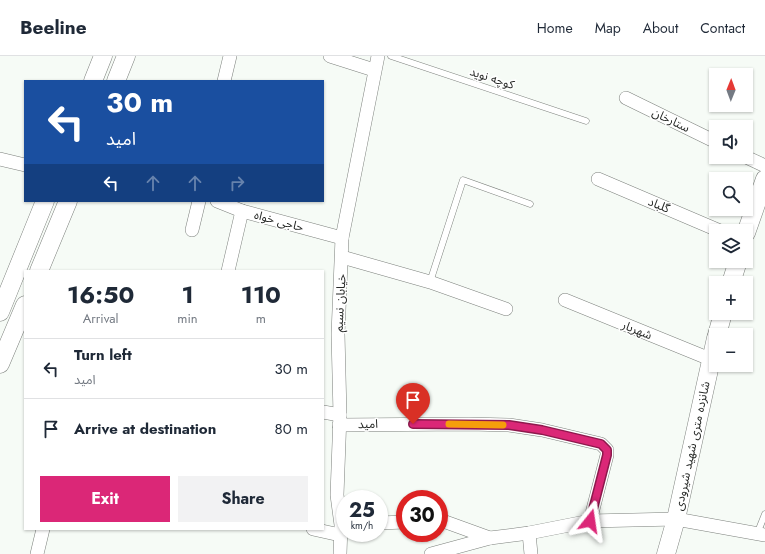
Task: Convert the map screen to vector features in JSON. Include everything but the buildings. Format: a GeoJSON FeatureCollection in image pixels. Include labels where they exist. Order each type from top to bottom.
{"type":"FeatureCollection","features":[{"type":"Feature","properties":{"kind":"main road"},"geometry":{"type":"LineString","coordinates":[[93,80],[103,56]]}},
{"type":"Feature","properties":{"kind":"main road"},"geometry":{"type":"LineString","coordinates":[[116,80],[126,56]]}},
{"type":"Feature","properties":{"kind":"main road"},"geometry":{"type":"LineString","coordinates":[[749,224],[765,179]]}},
{"type":"Feature","properties":{"kind":"main road"},"geometry":{"type":"LineString","coordinates":[[0,312],[45,202]]}},
{"type":"Feature","properties":{"kind":"main road"},"geometry":{"type":"LineString","coordinates":[[39,270],[68,202]]}},
{"type":"Feature","properties":{"kind":"main road"},"geometry":{"type":"LineString","coordinates":[[0,362],[24,307]]}},
{"type":"Feature","properties":{"kind":"main road","name":"شانزده متری شهید شیرودی"},"geometry":{"type":"LineString","coordinates":[[666,554],[676,519],[709,364]]}},
{"type":"Feature","properties":{"kind":"street"},"geometry":{"type":"LineString","coordinates":[[224,80],[230,56]]}},
{"type":"Feature","properties":{"kind":"street"},"geometry":{"type":"LineString","coordinates":[[330,56],[374,70]]}},
{"type":"Feature","properties":{"kind":"street","name":"خیابان نسیم"},"geometry":{"type":"LineString","coordinates":[[337,490],[339,420],[338,334],[342,238],[374,70],[378,56]]}},
{"type":"Feature","properties":{"kind":"street","name":"ستارخان"},"geometry":{"type":"LineString","coordinates":[[626,98],[709,139]]}},
{"type":"Feature","properties":{"kind":"street"},"geometry":{"type":"LineString","coordinates":[[0,159],[24,165]]}},
{"type":"Feature","properties":{"kind":"street"},"geometry":{"type":"LineString","coordinates":[[753,160],[765,166]]}},
{"type":"Feature","properties":{"kind":"street","name":"گلباد"},"geometry":{"type":"LineString","coordinates":[[598,180],[709,226]]}},
{"type":"Feature","properties":{"kind":"street"},"geometry":{"type":"LineString","coordinates":[[192,230],[199,202]]}},
{"type":"Feature","properties":{"kind":"street","name":"حاجی خواه"},"geometry":{"type":"LineString","coordinates":[[220,202],[242,211],[342,238]]}},
{"type":"Feature","properties":{"kind":"street"},"geometry":{"type":"LineString","coordinates":[[228,270],[242,211]]}},
{"type":"Feature","properties":{"kind":"street"},"geometry":{"type":"LineString","coordinates":[[342,257],[430,282],[506,309]]}},
{"type":"Feature","properties":{"kind":"street","name":"شهریار"},"geometry":{"type":"LineString","coordinates":[[565,300],[709,359]]}},
{"type":"Feature","properties":{"kind":"street","name":"امید"},"geometry":{"type":"LineString","coordinates":[[324,412],[339,420],[509,425],[542,430],[601,444],[607,450],[607,455],[590,521]]}},
{"type":"Feature","properties":{"kind":"street"},"geometry":{"type":"LineString","coordinates":[[431,554],[455,551],[490,538],[529,533],[590,521],[676,519],[761,535]]}},
{"type":"Feature","properties":{"kind":"street"},"geometry":{"type":"LineString","coordinates":[[448,523],[490,538]]}},
{"type":"Feature","properties":{"kind":"street"},"geometry":{"type":"LineString","coordinates":[[324,529],[336,528]]}},
{"type":"Feature","properties":{"kind":"street"},"geometry":{"type":"LineString","coordinates":[[37,554],[43,530]]}},
{"type":"Feature","properties":{"kind":"street"},"geometry":{"type":"LineString","coordinates":[[529,533],[531,554]]}},
{"type":"Feature","properties":{"kind":"street","name":"خیابان نسیم"},"geometry":{"type":"LineString","coordinates":[[340,554],[341,542]]}},
{"type":"Feature","properties":{"kind":"lane","name":"کوچه نوید"},"geometry":{"type":"LineString","coordinates":[[391,56],[586,121]]}},
{"type":"Feature","properties":{"kind":"lane"},"geometry":{"type":"LineString","coordinates":[[430,282],[463,180],[530,204]]}},
{"type":"Feature","properties":{"kind":"lane"},"geometry":{"type":"LineString","coordinates":[[761,535],[765,514]]}},
{"type":"Feature","properties":{"kind":"slow traffic"},"geometry":{"type":"LineString","coordinates":[[449,424],[503,425]]}},
{"type":"Feature","properties":{"kind":"route"},"geometry":{"type":"LineString","coordinates":[[413,424],[509,425],[542,430],[605,446],[607,455],[590,521]]}}]}
